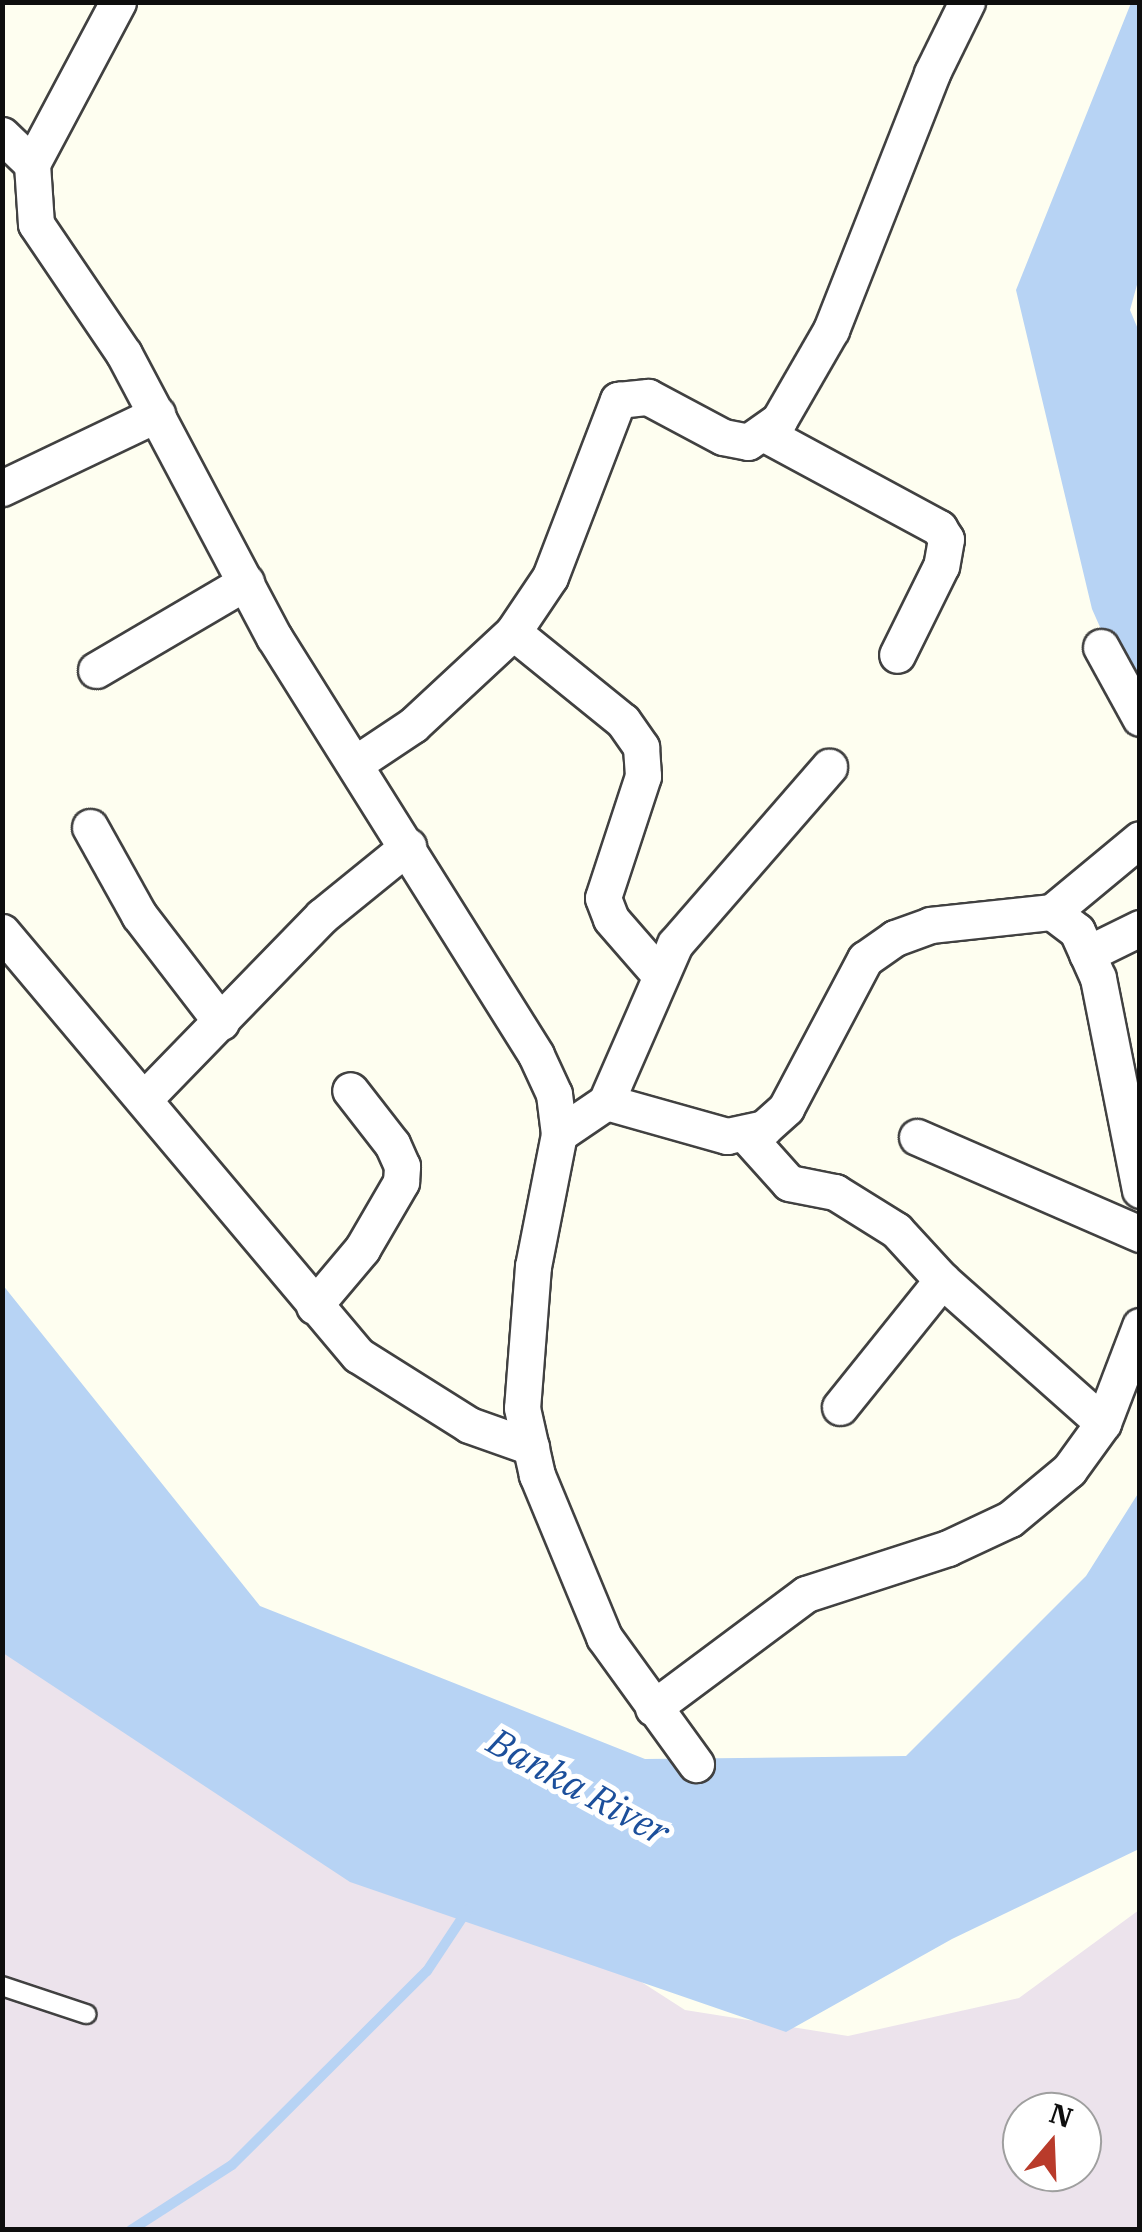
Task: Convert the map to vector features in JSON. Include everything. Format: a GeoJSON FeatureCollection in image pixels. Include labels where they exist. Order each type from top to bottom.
{"type":"FeatureCollection","features":[{"type":"Feature","properties":{"kind":"street"},"geometry":{"type":"LineString","coordinates":[[118,2],[32,164],[36,224],[157,414],[246,582],[536,1055],[554,1094],[559,1134],[525,1338],[522,1408],[531,1447],[604,1637],[696,1764]]}},
{"type":"Feature","properties":{"kind":"street"},"geometry":{"type":"LineString","coordinates":[[356,763],[413,725],[513,632],[550,577],[618,400],[648,397],[723,437],[748,442],[766,435],[831,330],[932,73],[967,2]]}},
{"type":"Feature","properties":{"kind":"street"},"geometry":{"type":"LineString","coordinates":[[2,135],[32,164]]}},
{"type":"Feature","properties":{"kind":"street"},"geometry":{"type":"LineString","coordinates":[[2,488],[157,414]]}},
{"type":"Feature","properties":{"kind":"street"},"geometry":{"type":"LineString","coordinates":[[766,435],[939,528],[946,539],[941,566],[898,655]]}},
{"type":"Feature","properties":{"kind":"street"},"geometry":{"type":"LineString","coordinates":[[96,670],[246,582]]}},
{"type":"Feature","properties":{"kind":"street"},"geometry":{"type":"LineString","coordinates":[[513,632],[623,721],[641,748],[643,776],[603,898],[611,919],[658,973]]}},
{"type":"Feature","properties":{"kind":"street"},"geometry":{"type":"LineString","coordinates":[[1101,647],[1140,718]]}},
{"type":"Feature","properties":{"kind":"street"},"geometry":{"type":"LineString","coordinates":[[559,1134],[606,1102],[658,973],[830,767]]}},
{"type":"Feature","properties":{"kind":"street"},"geometry":{"type":"LineString","coordinates":[[90,828],[138,916],[221,1022]]}},
{"type":"Feature","properties":{"kind":"street"},"geometry":{"type":"LineString","coordinates":[[606,1102],[682,1128],[746,1135],[786,1108],[842,994],[865,960],[894,938],[930,925],[1052,912],[1140,838]]}},
{"type":"Feature","properties":{"kind":"street"},"geometry":{"type":"LineString","coordinates":[[146,1098],[322,916],[408,846]]}},
{"type":"Feature","properties":{"kind":"street"},"geometry":{"type":"LineString","coordinates":[[1052,912],[1078,931],[1088,954],[1110,1028],[1140,1190]]}},
{"type":"Feature","properties":{"kind":"street"},"geometry":{"type":"LineString","coordinates":[[1088,954],[1140,928]]}},
{"type":"Feature","properties":{"kind":"street"},"geometry":{"type":"LineString","coordinates":[[2,932],[146,1098],[358,1356],[469,1425],[531,1447]]}},
{"type":"Feature","properties":{"kind":"street"},"geometry":{"type":"LineString","coordinates":[[314,1306],[362,1249],[400,1182],[402,1166],[392,1144],[350,1090]]}},
{"type":"Feature","properties":{"kind":"street"},"geometry":{"type":"LineString","coordinates":[[746,1135],[789,1183],[836,1192],[896,1230],[942,1280],[1103,1422]]}},
{"type":"Feature","properties":{"kind":"street"},"geometry":{"type":"LineString","coordinates":[[917,1138],[1140,1234]]}},
{"type":"Feature","properties":{"kind":"street"},"geometry":{"type":"LineString","coordinates":[[840,1407],[942,1280]]}},
{"type":"Feature","properties":{"kind":"street"},"geometry":{"type":"LineString","coordinates":[[653,1708],[806,1594],[948,1548],[1010,1519],[1068,1470],[1103,1422],[1140,1326]]}},
{"type":"Feature","properties":{"kind":"lane"},"geometry":{"type":"LineString","coordinates":[[2,1986],[86,2014]]}},
{"type":"Feature","properties":{"kind":"shaded area"},"geometry":{"type":"Polygon","coordinates":[[[2,1571],[685,2010],[848,2036],[1019,1998],[1139,1910],[1139,2229],[3,2229],[2,1571]]]}},
{"type":"Feature","properties":{"kind":"water"},"geometry":{"type":"Polygon","coordinates":[[[1131,3],[1139,3],[1140,274],[1130,310],[1140,334],[1139,715],[1092,609],[1016,290],[1131,3]]]}},
{"type":"Feature","properties":{"kind":"water","name":"Banka River"},"geometry":{"type":"Polygon","coordinates":[[[2,1284],[260,1606],[645,1759],[906,1756],[1086,1576],[1139,1492],[1139,1849],[952,1939],[786,2032],[350,1882],[3,1653],[2,1284]]]}},
{"type":"Feature","properties":{"kind":"waterway"},"geometry":{"type":"LineString","coordinates":[[131,2230],[232,2165],[427,1971],[468,1909]]}}]}
